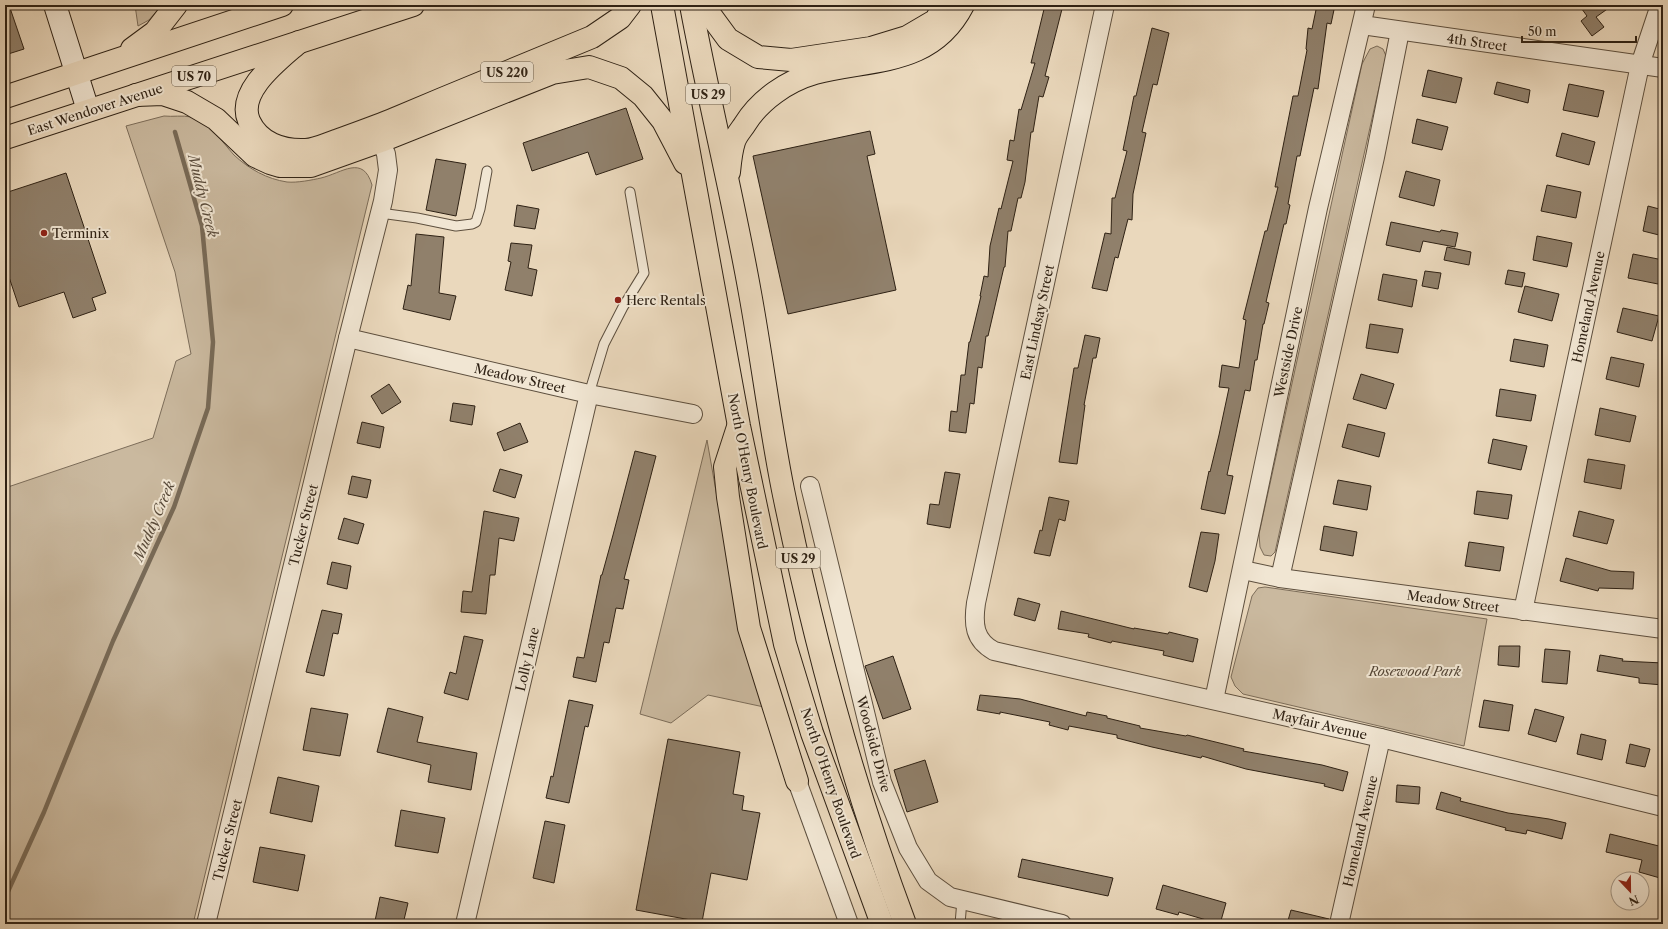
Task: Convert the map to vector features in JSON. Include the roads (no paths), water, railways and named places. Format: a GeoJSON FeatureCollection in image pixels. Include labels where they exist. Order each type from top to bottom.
{"type":"FeatureCollection","features":[{"type":"Feature","properties":{"kind":"highway"},"geometry":{"type":"LineString","coordinates":[[115,61],[155,32],[176,5]]}},
{"type":"Feature","properties":{"kind":"highway","name":"East Wendover Avenue"},"geometry":{"type":"LineString","coordinates":[[5,138],[413,5]]}},
{"type":"Feature","properties":{"kind":"highway","name":"US 220"},"geometry":{"type":"LineString","coordinates":[[299,42],[258,81],[251,94],[247,116],[251,126],[264,140],[276,146],[306,150],[378,134],[592,37],[620,18],[630,5]]}},
{"type":"Feature","properties":{"kind":"highway","name":"North O'Henry Boulevard"},"geometry":{"type":"LineString","coordinates":[[662,5],[739,426],[785,644],[812,733],[882,924]]}},
{"type":"Feature","properties":{"kind":"highway","name":"North O'Henry Boulevard"},"geometry":{"type":"LineString","coordinates":[[691,5],[750,292],[782,487],[794,544],[838,721],[886,873],[904,924]]}},
{"type":"Feature","properties":{"kind":"highway"},"geometry":{"type":"LineString","coordinates":[[703,5],[728,38],[758,57],[791,60],[871,48],[907,37],[936,20],[944,5]]}},
{"type":"Feature","properties":{"kind":"highway"},"geometry":{"type":"LineString","coordinates":[[727,183],[734,141],[754,109],[782,88],[814,73],[892,60],[932,43],[957,16],[963,5]]}},
{"type":"Feature","properties":{"kind":"highway"},"geometry":{"type":"LineString","coordinates":[[5,97],[77,74],[275,6]]}},
{"type":"Feature","properties":{"kind":"highway"},"geometry":{"type":"LineString","coordinates":[[136,96],[163,94],[187,102],[216,119],[255,156],[280,166],[311,166],[378,134],[552,73],[589,67],[620,78],[643,96],[663,122],[695,182]]}},
{"type":"Feature","properties":{"kind":"highway"},"geometry":{"type":"LineString","coordinates":[[739,426],[725,467],[728,497],[749,628],[797,781]]}},
{"type":"Feature","properties":{"kind":"street"},"geometry":{"type":"LineString","coordinates":[[55,5],[88,110]]}},
{"type":"Feature","properties":{"kind":"street","name":"East Lindsay Street"},"geometry":{"type":"LineString","coordinates":[[979,640],[974,617],[976,603],[1106,5]]}},
{"type":"Feature","properties":{"kind":"street","name":"Westside Drive"},"geometry":{"type":"LineString","coordinates":[[1214,700],[1243,570],[1318,208],[1366,5]]}},
{"type":"Feature","properties":{"kind":"street","name":"Homeland Avenue"},"geometry":{"type":"LineString","coordinates":[[1523,611],[1640,65],[1660,5]]}},
{"type":"Feature","properties":{"kind":"street","name":"4th Street"},"geometry":{"type":"LineString","coordinates":[[1362,25],[1663,68]]}},
{"type":"Feature","properties":{"kind":"street"},"geometry":{"type":"LineString","coordinates":[[1280,578],[1376,157],[1400,31]]}},
{"type":"Feature","properties":{"kind":"street","name":"Tucker Street"},"geometry":{"type":"LineString","coordinates":[[206,924],[348,338],[380,213],[388,170],[386,154],[378,134]]}},
{"type":"Feature","properties":{"kind":"street","name":"Meadow Street"},"geometry":{"type":"LineString","coordinates":[[348,338],[589,394],[693,414]]}},
{"type":"Feature","properties":{"kind":"street","name":"Lolly Lane"},"geometry":{"type":"LineString","coordinates":[[465,924],[589,394]]}},
{"type":"Feature","properties":{"kind":"street","name":"Woodside Drive"},"geometry":{"type":"LineString","coordinates":[[810,486],[882,782],[908,848],[928,881],[950,897],[1062,924]]}},
{"type":"Feature","properties":{"kind":"street","name":"Meadow Street"},"geometry":{"type":"LineString","coordinates":[[1243,570],[1280,578],[1663,629]]}},
{"type":"Feature","properties":{"kind":"street","name":"Mayfair Avenue"},"geometry":{"type":"LineString","coordinates":[[979,640],[994,651],[1381,738],[1663,807]]}},
{"type":"Feature","properties":{"kind":"street","name":"Homeland Avenue"},"geometry":{"type":"LineString","coordinates":[[1339,924],[1381,738]]}},
{"type":"Feature","properties":{"kind":"street"},"geometry":{"type":"LineString","coordinates":[[797,781],[849,924]]}},
{"type":"Feature","properties":{"kind":"lane"},"geometry":{"type":"LineString","coordinates":[[380,213],[417,218],[456,226],[472,224],[476,222],[480,209],[487,170]]}},
{"type":"Feature","properties":{"kind":"lane"},"geometry":{"type":"LineString","coordinates":[[589,394],[604,344],[623,307],[644,273],[630,192]]}},
{"type":"Feature","properties":{"kind":"lane"},"geometry":{"type":"LineString","coordinates":[[960,924],[962,900]]}},
{"type":"Feature","properties":{"kind":"waterway","name":"Muddy Creek"},"geometry":{"type":"LineString","coordinates":[[5,898],[44,812],[113,641],[174,507],[208,408],[213,342],[202,226],[175,132]]}},
{"type":"Feature","properties":{"kind":"place","name":"Terminix"},"geometry":{"type":"Point","coordinates":[44,233]}},
{"type":"Feature","properties":{"kind":"place","name":"Herc Rentals"},"geometry":{"type":"Point","coordinates":[618,300]}},
{"type":"Feature","properties":{"kind":"park label","name":"Rosewood Park"},"geometry":{"type":"Point","coordinates":[1415,671]}}]}
